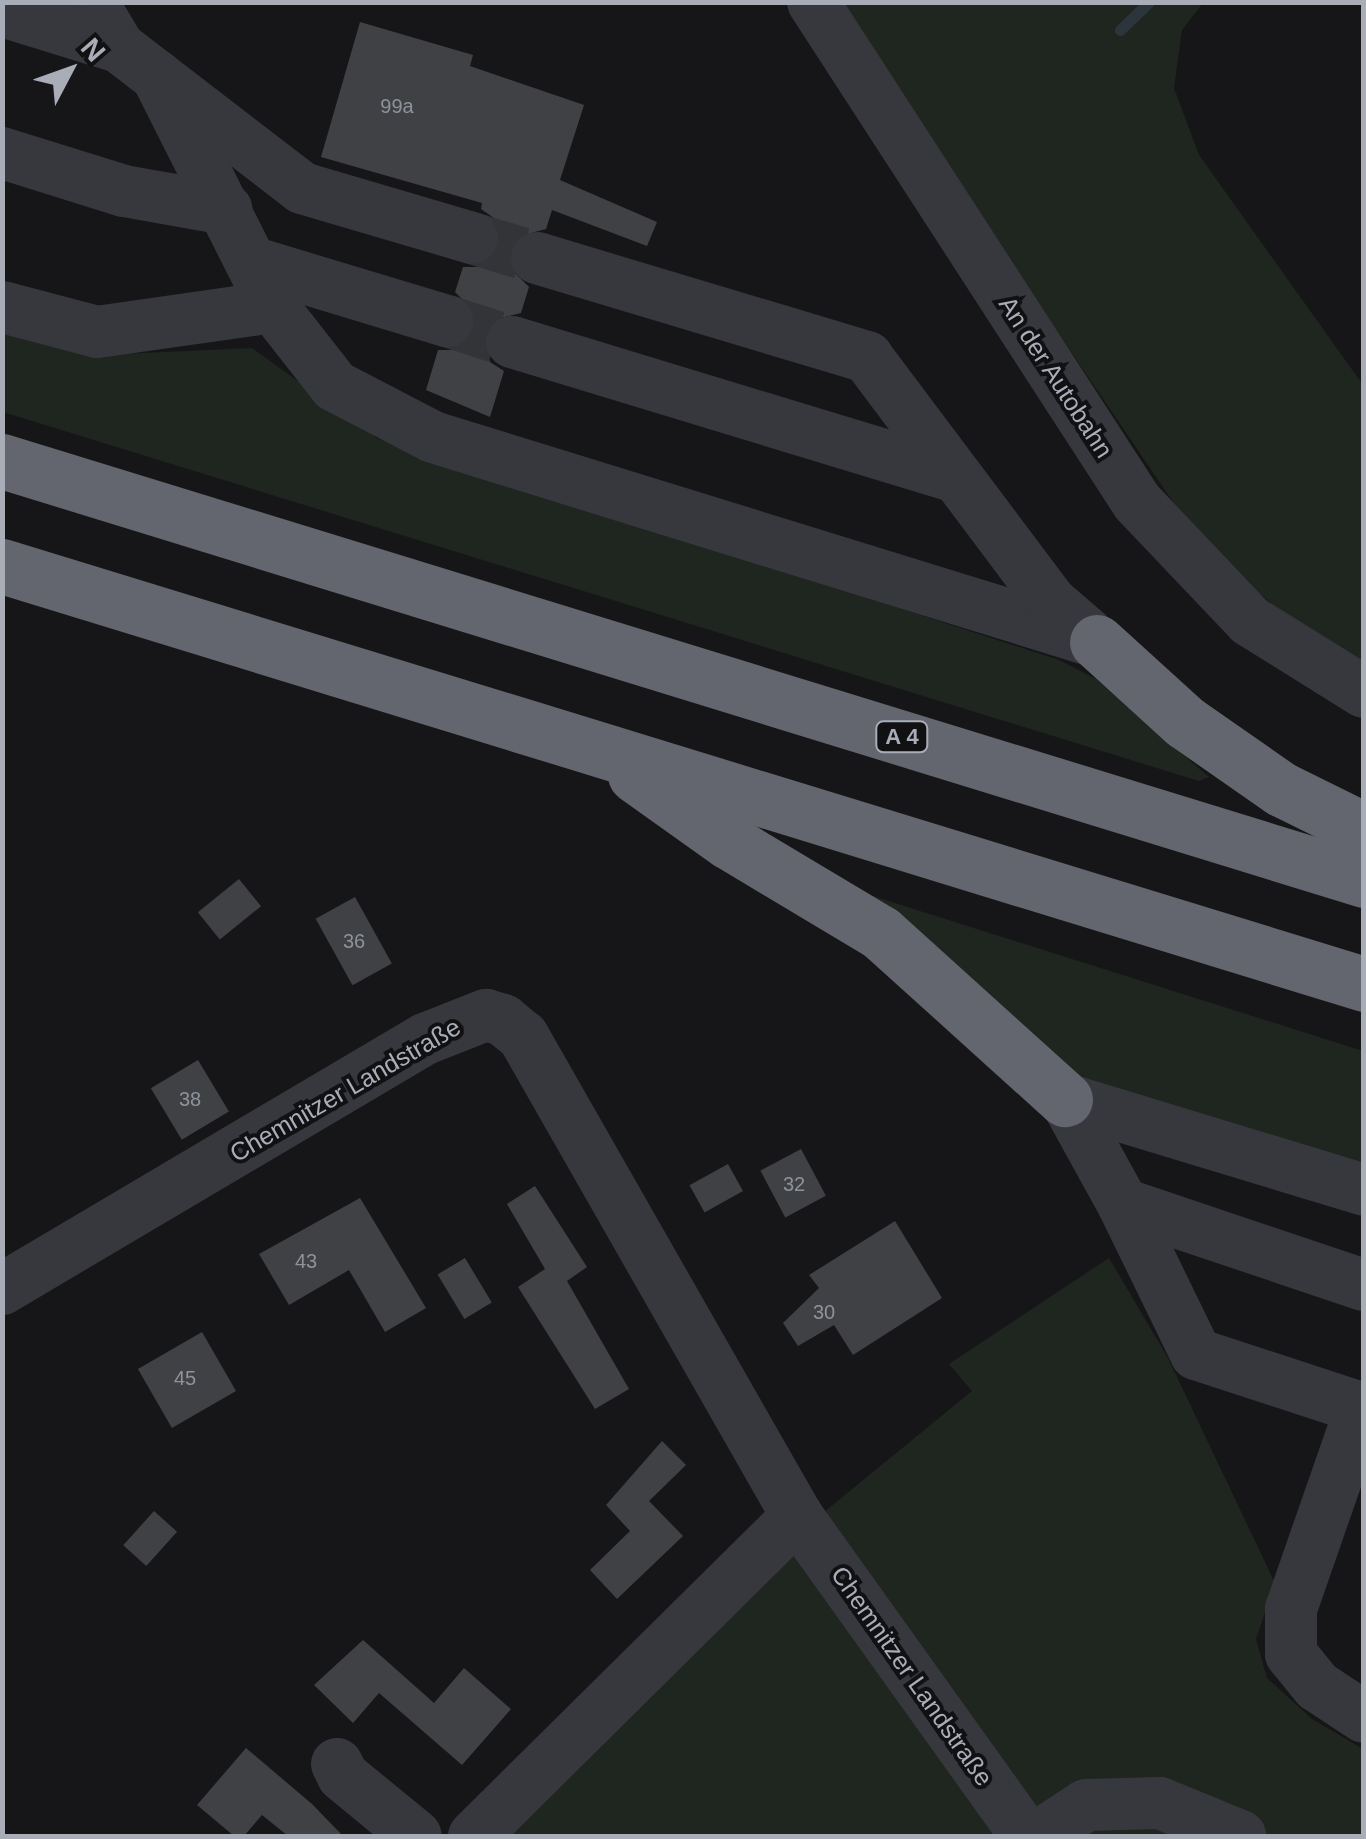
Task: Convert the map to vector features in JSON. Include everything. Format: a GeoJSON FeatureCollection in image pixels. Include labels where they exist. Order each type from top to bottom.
{"type":"FeatureCollection","features":[{"type":"Feature","properties":{"kind":"highway","name":"A 4"},"geometry":{"type":"LineString","coordinates":[[2,461],[1364,880]]}},
{"type":"Feature","properties":{"kind":"highway"},"geometry":{"type":"LineString","coordinates":[[2,566],[1364,984]]}},
{"type":"Feature","properties":{"kind":"highway"},"geometry":{"type":"LineString","coordinates":[[1097,642],[1185,722],[1281,789],[1364,830]]}},
{"type":"Feature","properties":{"kind":"highway"},"geometry":{"type":"LineString","coordinates":[[596,748],[729,842],[881,933],[1065,1099]]}},
{"type":"Feature","properties":{"kind":"street"},"geometry":{"type":"LineString","coordinates":[[92,2],[138,61],[226,210],[262,284],[335,386],[433,437],[1097,642]]}},
{"type":"Feature","properties":{"kind":"street","name":"An der Autobahn"},"geometry":{"type":"LineString","coordinates":[[812,2],[1136,502],[1250,621],[1364,692]]}},
{"type":"Feature","properties":{"kind":"street"},"geometry":{"type":"LineString","coordinates":[[2,11],[138,61],[302,188],[472,238]]}},
{"type":"Feature","properties":{"kind":"street"},"geometry":{"type":"LineString","coordinates":[[2,153],[124,191],[226,210]]}},
{"type":"Feature","properties":{"kind":"street"},"geometry":{"type":"LineString","coordinates":[[537,258],[867,357],[1052,603],[1097,642]]}},
{"type":"Feature","properties":{"kind":"street"},"geometry":{"type":"LineString","coordinates":[[2,306],[97,332],[262,284],[446,321]]}},
{"type":"Feature","properties":{"kind":"street"},"geometry":{"type":"LineString","coordinates":[[512,342],[956,477]]}},
{"type":"Feature","properties":{"kind":"street","name":"Chemnitzer Landstraße"},"geometry":{"type":"LineString","coordinates":[[2,1289],[425,1039],[486,1016],[504,1020],[523,1036],[797,1516],[1026,1836]]}},
{"type":"Feature","properties":{"kind":"street"},"geometry":{"type":"LineString","coordinates":[[1065,1099],[1364,1190]]}},
{"type":"Feature","properties":{"kind":"street"},"geometry":{"type":"LineString","coordinates":[[1065,1099],[1123,1204],[1196,1354],[1362,1408],[1292,1610],[1290,1654],[1318,1686],[1364,1717]]}},
{"type":"Feature","properties":{"kind":"street"},"geometry":{"type":"LineString","coordinates":[[1123,1204],[1364,1285]]}},
{"type":"Feature","properties":{"kind":"street"},"geometry":{"type":"LineString","coordinates":[[474,1836],[797,1516]]}},
{"type":"Feature","properties":{"kind":"street"},"geometry":{"type":"LineString","coordinates":[[337,1764],[343,1776],[416,1836]]}},
{"type":"Feature","properties":{"kind":"street"},"geometry":{"type":"LineString","coordinates":[[1039,1836],[1086,1805],[1160,1803],[1240,1836]]}},
{"type":"Feature","properties":{"kind":"shaded area"},"geometry":{"type":"Polygon","coordinates":[[[834,3],[1203,3],[1182,30],[1174,88],[1199,155],[1363,385],[1363,668],[1309,635],[1203,546],[834,3]]]}},
{"type":"Feature","properties":{"kind":"shaded area"},"geometry":{"type":"Polygon","coordinates":[[[2,326],[99,355],[252,348],[377,438],[1059,660],[1096,679],[1209,777],[1199,781],[3,412],[2,326]]]}},
{"type":"Feature","properties":{"kind":"shaded area"},"geometry":{"type":"Polygon","coordinates":[[[838,885],[1363,1051],[1363,1172],[1073,1074],[838,885]]]}},
{"type":"Feature","properties":{"kind":"shaded area"},"geometry":{"type":"Polygon","coordinates":[[[1109,1258],[1168,1358],[1275,1583],[1256,1639],[1267,1678],[1312,1719],[1363,1749],[1363,1836],[500,1836],[785,1544],[972,1391],[949,1364],[1109,1258]]]}},
{"type":"Feature","properties":{"kind":"building"},"geometry":{"type":"Polygon","coordinates":[[[360,22],[473,55],[470,66],[584,105],[560,180],[657,222],[647,246],[552,210],[546,229],[516,237],[508,266],[529,287],[521,313],[492,320],[483,334],[490,362],[504,371],[490,417],[426,390],[438,350],[455,350],[475,331],[476,313],[455,292],[463,267],[480,267],[500,247],[494,218],[481,209],[482,203],[321,157],[360,22]]]}},
{"type":"Feature","properties":{"kind":"building"},"geometry":{"type":"Polygon","coordinates":[[[239,879],[261,906],[220,940],[198,912],[239,879]]]}},
{"type":"Feature","properties":{"kind":"building"},"geometry":{"type":"Polygon","coordinates":[[[355,897],[392,963],[352,985],[316,919],[355,897]]]}},
{"type":"Feature","properties":{"kind":"building"},"geometry":{"type":"Polygon","coordinates":[[[198,1060],[229,1111],[182,1140],[151,1088],[198,1060]]]}},
{"type":"Feature","properties":{"kind":"building"},"geometry":{"type":"Polygon","coordinates":[[[801,1149],[826,1196],[785,1217],[760,1171],[801,1149]]]}},
{"type":"Feature","properties":{"kind":"building"},"geometry":{"type":"Polygon","coordinates":[[[728,1164],[743,1191],[705,1212],[690,1185],[728,1164]]]}},
{"type":"Feature","properties":{"kind":"building"},"geometry":{"type":"Polygon","coordinates":[[[535,1186],[587,1267],[567,1281],[629,1389],[595,1409],[518,1287],[545,1269],[507,1204],[535,1186]]]}},
{"type":"Feature","properties":{"kind":"building"},"geometry":{"type":"Polygon","coordinates":[[[360,1198],[426,1308],[385,1332],[349,1270],[289,1305],[259,1254],[360,1198]]]}},
{"type":"Feature","properties":{"kind":"building"},"geometry":{"type":"Polygon","coordinates":[[[895,1221],[942,1298],[853,1355],[834,1325],[798,1346],[783,1323],[819,1288],[809,1275],[895,1221]]]}},
{"type":"Feature","properties":{"kind":"building"},"geometry":{"type":"Polygon","coordinates":[[[465,1258],[492,1303],[464,1319],[438,1274],[465,1258]]]}},
{"type":"Feature","properties":{"kind":"building"},"geometry":{"type":"Polygon","coordinates":[[[202,1332],[236,1391],[172,1428],[138,1369],[202,1332]]]}},
{"type":"Feature","properties":{"kind":"building"},"geometry":{"type":"Polygon","coordinates":[[[662,1441],[686,1465],[649,1501],[683,1536],[617,1599],[590,1570],[630,1531],[606,1505],[662,1441]]]}},
{"type":"Feature","properties":{"kind":"building"},"geometry":{"type":"Polygon","coordinates":[[[154,1511],[177,1532],[146,1566],[123,1545],[154,1511]]]}},
{"type":"Feature","properties":{"kind":"building"},"geometry":{"type":"Polygon","coordinates":[[[363,1640],[434,1703],[464,1668],[511,1709],[462,1765],[379,1693],[353,1723],[314,1685],[363,1640]]]}},
{"type":"Feature","properties":{"kind":"building"},"geometry":{"type":"Polygon","coordinates":[[[246,1748],[343,1836],[288,1836],[262,1815],[244,1836],[234,1836],[197,1805],[246,1748]]]}},
{"type":"Feature","properties":{"kind":"waterway"},"geometry":{"type":"LineString","coordinates":[[1120,30],[1149,2]]}},
{"type":"Feature","properties":{"kind":"tunnel"},"geometry":{"type":"LineString","coordinates":[[472,238],[537,258]]}},
{"type":"Feature","properties":{"kind":"tunnel"},"geometry":{"type":"LineString","coordinates":[[447,321],[512,342]]}}]}
